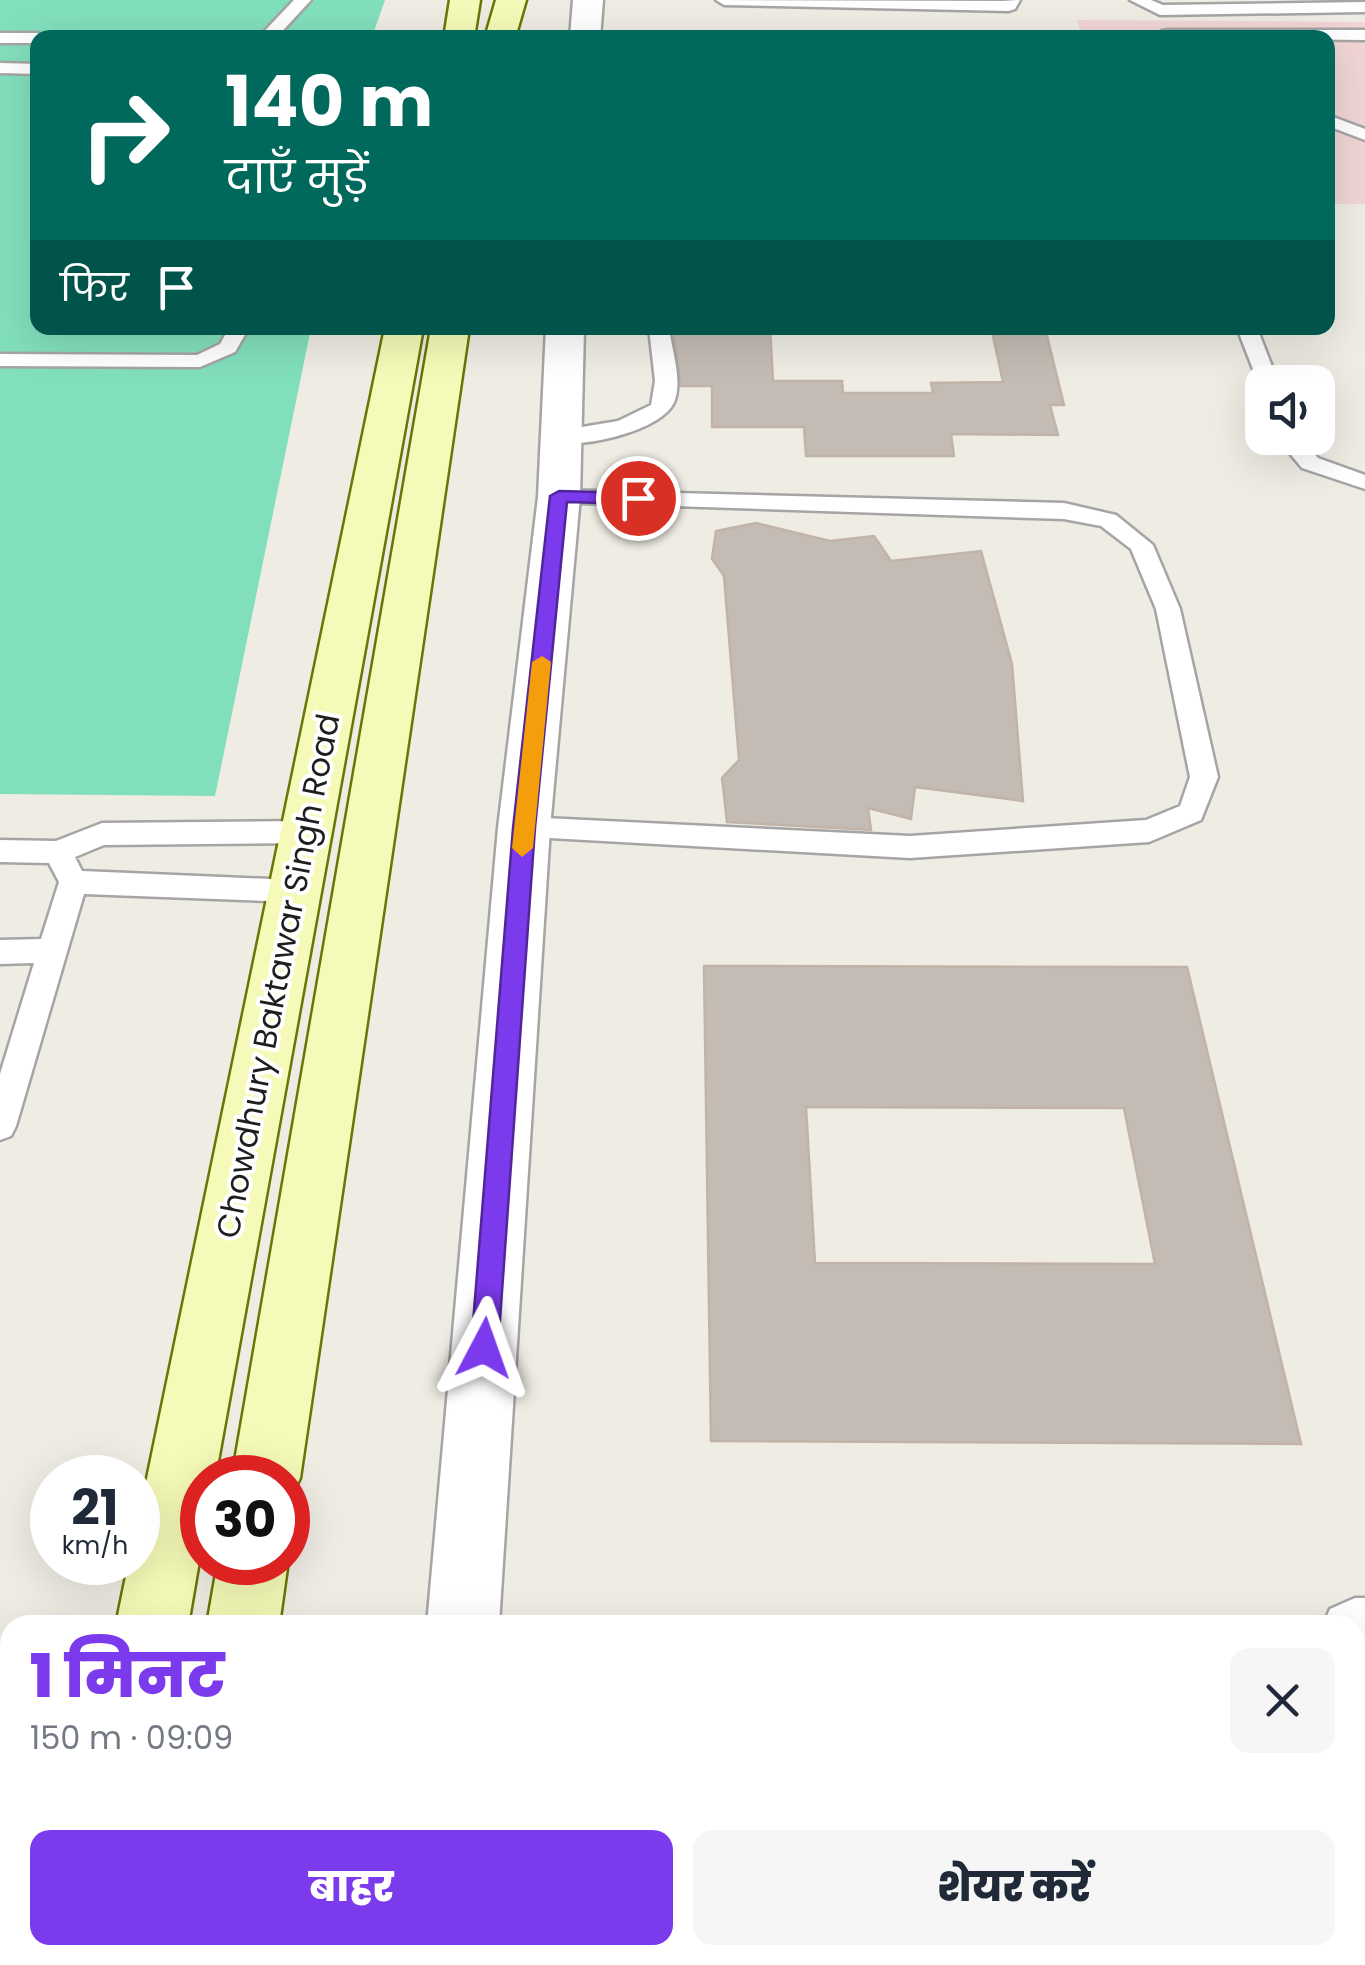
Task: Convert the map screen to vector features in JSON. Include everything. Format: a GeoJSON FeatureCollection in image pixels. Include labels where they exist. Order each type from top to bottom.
{"type":"FeatureCollection","features":[{"type":"Feature","properties":{"kind":"main road"},"geometry":{"type":"LineString","coordinates":[[460,30],[465,0]]}},
{"type":"Feature","properties":{"kind":"main road"},"geometry":{"type":"LineString","coordinates":[[502,30],[510,0]]}},
{"type":"Feature","properties":{"kind":"main road","name":"Chowdhury Baktawar Singh Road"},"geometry":{"type":"LineString","coordinates":[[154,1615],[403,335]]}},
{"type":"Feature","properties":{"kind":"main road","name":"Chowdhury Baktawar Singh Road"},"geometry":{"type":"LineString","coordinates":[[270,1455],[449,335]]}},
{"type":"Feature","properties":{"kind":"main road"},"geometry":{"type":"LineString","coordinates":[[245,1615],[249,1585]]}},
{"type":"Feature","properties":{"kind":"street"},"geometry":{"type":"LineString","coordinates":[[586,30],[588,0]]}},
{"type":"Feature","properties":{"kind":"street"},"geometry":{"type":"LineString","coordinates":[[464,1615],[524,828],[559,496],[565,335]]}},
{"type":"Feature","properties":{"kind":"lane"},"geometry":{"type":"LineString","coordinates":[[274,30],[303,0]]}},
{"type":"Feature","properties":{"kind":"lane"},"geometry":{"type":"LineString","coordinates":[[724,0],[1009,6],[1012,0]]}},
{"type":"Feature","properties":{"kind":"lane"},"geometry":{"type":"LineString","coordinates":[[1138,0],[1160,10],[1365,7]]}},
{"type":"Feature","properties":{"kind":"lane"},"geometry":{"type":"LineString","coordinates":[[1335,35],[1365,35]]}},
{"type":"Feature","properties":{"kind":"lane"},"geometry":{"type":"LineString","coordinates":[[0,38],[30,38]]}},
{"type":"Feature","properties":{"kind":"lane"},"geometry":{"type":"LineString","coordinates":[[0,68],[30,68]]}},
{"type":"Feature","properties":{"kind":"lane"},"geometry":{"type":"LineString","coordinates":[[1335,122],[1365,135]]}},
{"type":"Feature","properties":{"kind":"lane"},"geometry":{"type":"LineString","coordinates":[[0,360],[200,361],[228,348],[235,335]]}},
{"type":"Feature","properties":{"kind":"lane"},"geometry":{"type":"LineString","coordinates":[[560,436],[630,426],[660,409],[665,398],[660,335]]}},
{"type":"Feature","properties":{"kind":"lane"},"geometry":{"type":"LineString","coordinates":[[1250,335],[1261,365]]}},
{"type":"Feature","properties":{"kind":"lane"},"geometry":{"type":"LineString","coordinates":[[1302,455],[1319,470],[1365,482]]}},
{"type":"Feature","properties":{"kind":"lane"},"geometry":{"type":"LineString","coordinates":[[524,828],[910,847],[1149,831],[1191,813],[1204,776],[1168,609],[1141,545],[1108,520],[1064,511],[559,496]]}},
{"type":"Feature","properties":{"kind":"lane"},"geometry":{"type":"LineString","coordinates":[[0,850],[58,852],[102,834],[306,832]]}},
{"type":"Feature","properties":{"kind":"lane"},"geometry":{"type":"LineString","coordinates":[[0,1126],[72,882],[58,852]]}},
{"type":"Feature","properties":{"kind":"lane"},"geometry":{"type":"LineString","coordinates":[[72,882],[294,891]]}},
{"type":"Feature","properties":{"kind":"lane"},"geometry":{"type":"LineString","coordinates":[[0,952],[52,952]]}},
{"type":"Feature","properties":{"kind":"shaded area"},"geometry":{"type":"Polygon","coordinates":[[[1077,20],[1365,22],[1365,204],[1335,204],[1335,30],[1080,30],[1077,20]]]}},
{"type":"Feature","properties":{"kind":"green space"},"geometry":{"type":"Polygon","coordinates":[[[0,0],[385,0],[374,30],[30,30],[30,335],[310,335],[215,796],[0,794],[0,0]]]}},
{"type":"Feature","properties":{"kind":"building"},"geometry":{"type":"Polygon","coordinates":[[[674,335],[770,335],[773,381],[842,381],[843,393],[933,393],[931,383],[1003,382],[993,335],[1047,335],[1064,405],[1050,405],[1058,435],[951,434],[954,456],[806,456],[804,427],[712,427],[712,386],[681,386],[674,335]]]}},
{"type":"Feature","properties":{"kind":"building"},"geometry":{"type":"Polygon","coordinates":[[[756,523],[830,541],[874,536],[891,561],[981,551],[1012,664],[1023,801],[915,787],[911,819],[868,808],[871,830],[727,822],[722,778],[739,760],[724,576],[712,559],[716,531],[756,523]]]}},
{"type":"Feature","properties":{"kind":"building"},"geometry":{"type":"Polygon","coordinates":[[[704,966],[1187,967],[1301,1444],[711,1441],[704,966]],[[806,1107],[815,1263],[1155,1264],[1124,1108],[806,1107]]]}},
{"type":"Feature","properties":{"kind":"slow traffic"},"geometry":{"type":"LineString","coordinates":[[522,848],[542,662]]}},
{"type":"Feature","properties":{"kind":"route"},"geometry":{"type":"LineString","coordinates":[[484,1348],[524,828],[559,496],[638,498]]}}]}
